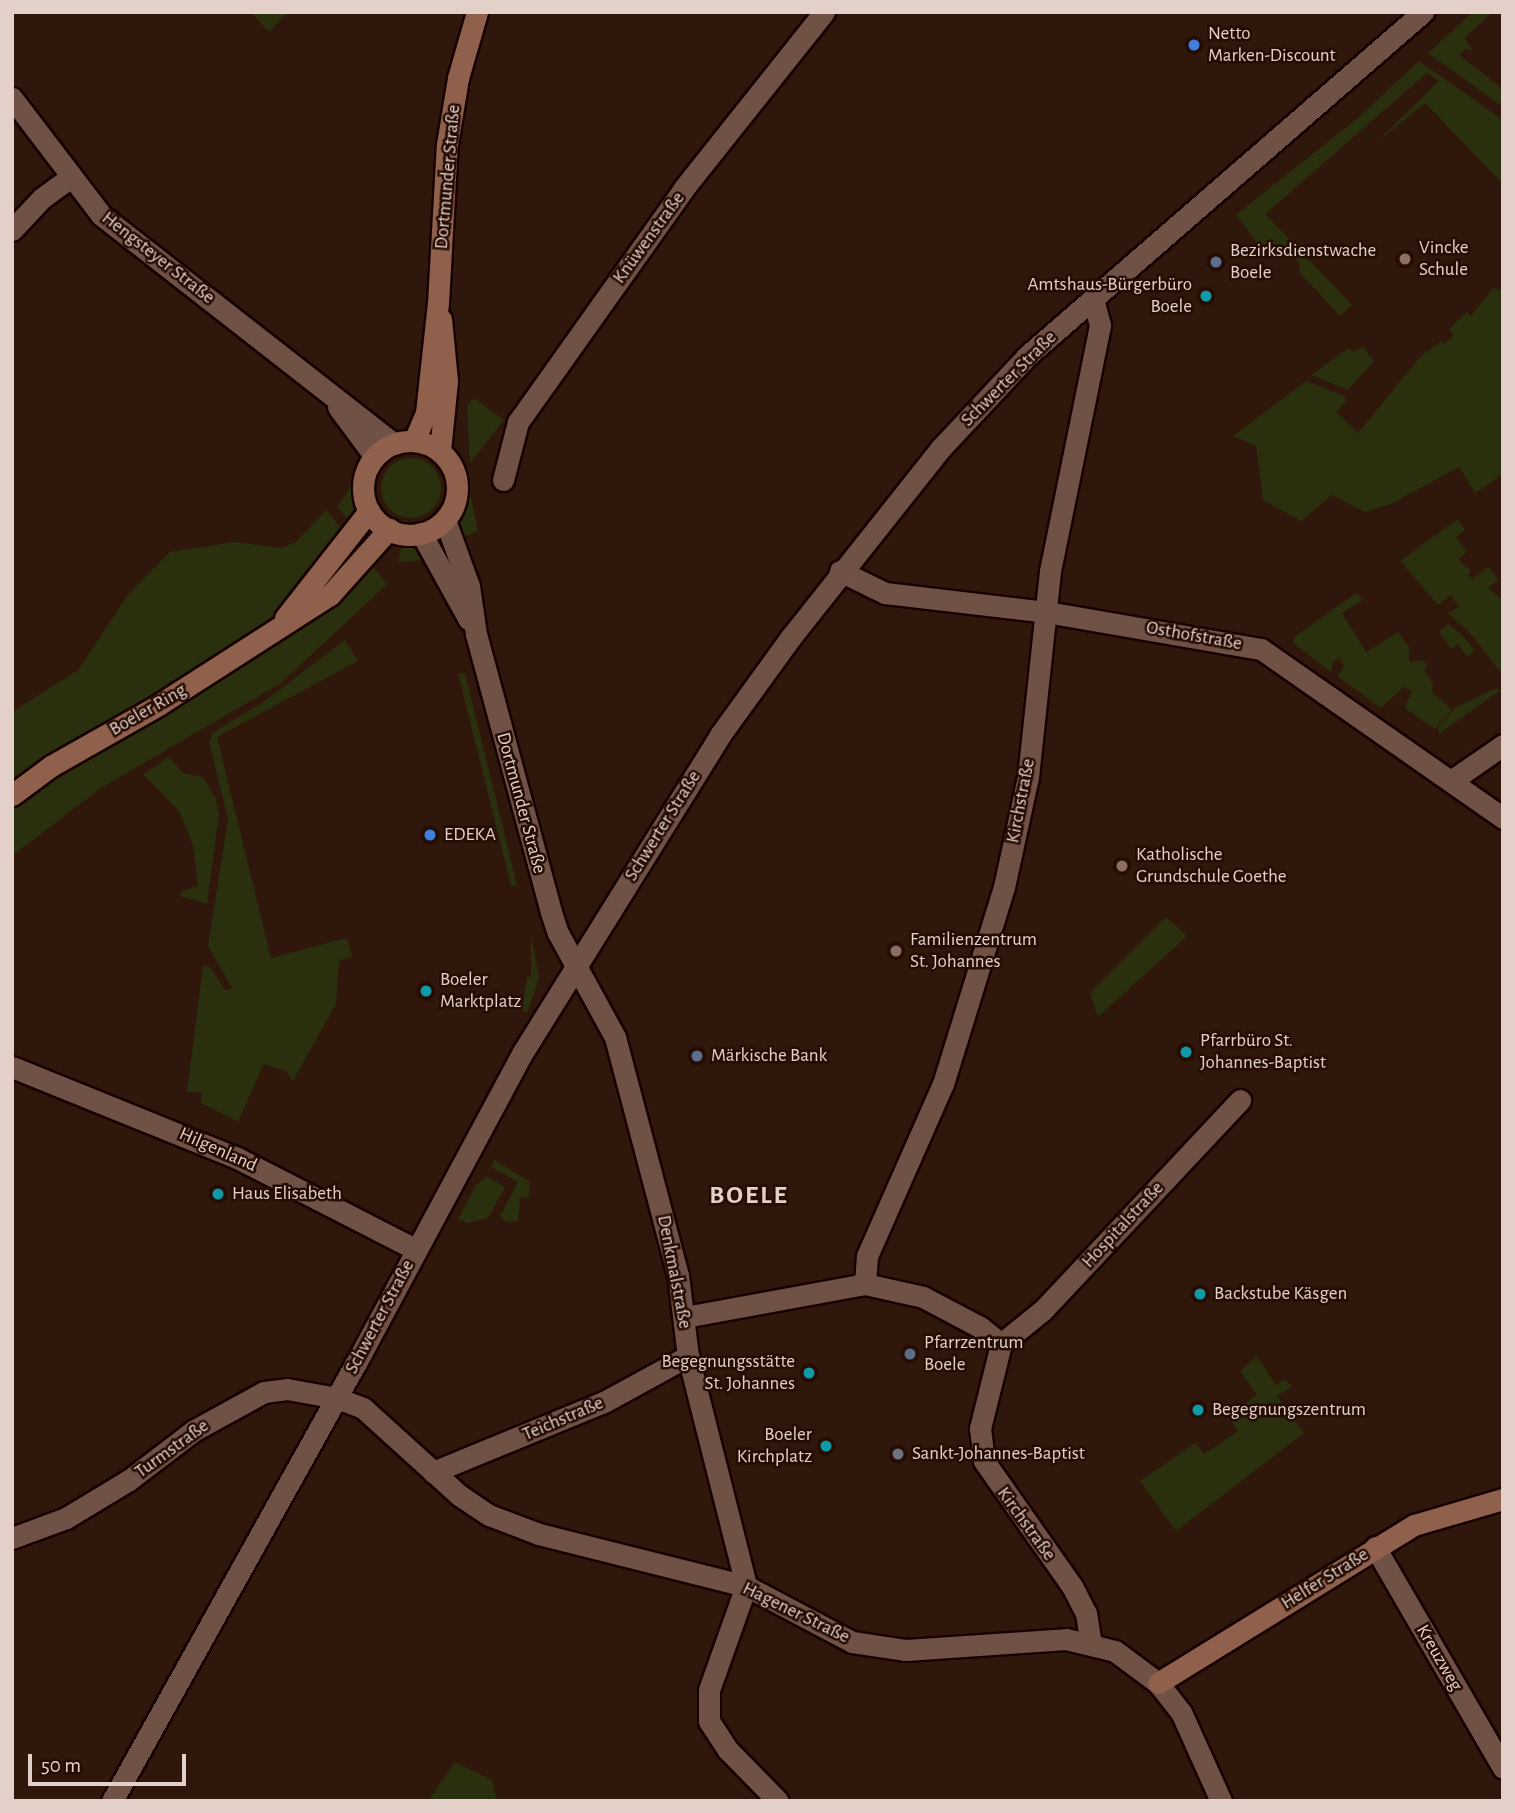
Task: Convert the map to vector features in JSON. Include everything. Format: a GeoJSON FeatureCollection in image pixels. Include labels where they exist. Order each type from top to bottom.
{"type":"FeatureCollection","features":[{"type":"Feature","properties":{"kind":"main road","name":"Dortmunder Straße"},"geometry":{"type":"LineString","coordinates":[[404,442],[426,413],[438,303],[447,144],[458,78],[477,12]]}},
{"type":"Feature","properties":{"kind":"main road","name":"Dortmunder Straße"},"geometry":{"type":"LineString","coordinates":[[438,303],[447,349],[440,451]]}},
{"type":"Feature","properties":{"kind":"main road"},"geometry":{"type":"LineString","coordinates":[[404,442],[440,451],[455,472],[458,486],[445,520],[421,533],[389,530],[369,510],[364,480],[375,457],[404,442]]}},
{"type":"Feature","properties":{"kind":"main road","name":"Boeler Ring"},"geometry":{"type":"LineString","coordinates":[[282,622],[369,510]]}},
{"type":"Feature","properties":{"kind":"main road","name":"Boeler Ring"},"geometry":{"type":"LineString","coordinates":[[12,795],[51,766],[222,665],[282,622],[330,595],[389,530]]}},
{"type":"Feature","properties":{"kind":"main road","name":"Helfer Straße"},"geometry":{"type":"LineString","coordinates":[[1158,1683],[1414,1525],[1503,1499]]}},
{"type":"Feature","properties":{"kind":"street","name":"Knüwenstraße"},"geometry":{"type":"LineString","coordinates":[[503,480],[518,422],[684,188],[824,12]]}},
{"type":"Feature","properties":{"kind":"street","name":"Schwerter Straße"},"geometry":{"type":"LineString","coordinates":[[112,1801],[337,1398],[523,1052],[720,734],[839,570],[949,439],[1027,356],[1423,12]]}},
{"type":"Feature","properties":{"kind":"street","name":"Hengsteyer Straße"},"geometry":{"type":"LineString","coordinates":[[12,98],[70,178],[101,215],[328,394],[404,442]]}},
{"type":"Feature","properties":{"kind":"street"},"geometry":{"type":"LineString","coordinates":[[12,230],[42,198],[70,178]]}},
{"type":"Feature","properties":{"kind":"street","name":"Kirchstraße"},"geometry":{"type":"LineString","coordinates":[[865,1284],[867,1256],[943,1084],[998,910],[1028,777],[1046,612],[1100,325],[1093,299]]}},
{"type":"Feature","properties":{"kind":"street","name":"Hengsteyer Straße"},"geometry":{"type":"LineString","coordinates":[[328,394],[375,457]]}},
{"type":"Feature","properties":{"kind":"street","name":"Dortmunder Straße"},"geometry":{"type":"LineString","coordinates":[[445,520],[469,586],[477,634],[551,912],[577,967]]}},
{"type":"Feature","properties":{"kind":"street","name":"Dortmunder Straße"},"geometry":{"type":"LineString","coordinates":[[421,533],[477,634]]}},
{"type":"Feature","properties":{"kind":"street","name":"Osthofstraße"},"geometry":{"type":"LineString","coordinates":[[839,570],[885,593],[1046,612],[1261,649],[1503,818]]}},
{"type":"Feature","properties":{"kind":"street"},"geometry":{"type":"LineString","coordinates":[[1451,781],[1503,745]]}},
{"type":"Feature","properties":{"kind":"street","name":"Denkmalstraße"},"geometry":{"type":"LineString","coordinates":[[577,967],[615,1037],[661,1205],[685,1317],[688,1356],[746,1586]]}},
{"type":"Feature","properties":{"kind":"street","name":"Hilgenland"},"geometry":{"type":"LineString","coordinates":[[12,1067],[237,1158],[415,1249]]}},
{"type":"Feature","properties":{"kind":"street","name":"Hospitalstraße"},"geometry":{"type":"LineString","coordinates":[[1000,1344],[1043,1310],[1240,1100]]}},
{"type":"Feature","properties":{"kind":"street"},"geometry":{"type":"LineString","coordinates":[[685,1317],[865,1284],[923,1297],[980,1327],[1000,1344]]}},
{"type":"Feature","properties":{"kind":"street","name":"Kirchstraße"},"geometry":{"type":"LineString","coordinates":[[1000,1344],[988,1379],[980,1450],[1007,1500],[1072,1586],[1086,1614],[1091,1643]]}},
{"type":"Feature","properties":{"kind":"street","name":"Teichstraße"},"geometry":{"type":"LineString","coordinates":[[433,1472],[604,1402],[688,1356]]}},
{"type":"Feature","properties":{"kind":"street","name":"Turmstraße"},"geometry":{"type":"LineString","coordinates":[[12,1538],[66,1518],[129,1480],[193,1431],[264,1392],[287,1389],[337,1398]]}},
{"type":"Feature","properties":{"kind":"street","name":"Hagener Straße"},"geometry":{"type":"LineString","coordinates":[[337,1398],[363,1408],[433,1472],[489,1515],[527,1529],[746,1586],[852,1642],[906,1650],[1066,1639],[1115,1651],[1158,1683],[1199,1743],[1221,1801]]}},
{"type":"Feature","properties":{"kind":"street","name":"Kreuzweg"},"geometry":{"type":"LineString","coordinates":[[1375,1547],[1503,1768]]}},
{"type":"Feature","properties":{"kind":"street"},"geometry":{"type":"LineString","coordinates":[[746,1586],[706,1706],[709,1721],[728,1750],[778,1801]]}},
{"type":"Feature","properties":{"kind":"green space"},"geometry":{"type":"Polygon","coordinates":[[[251,12],[288,12],[269,32],[251,12]]]}},
{"type":"Feature","properties":{"kind":"green space"},"geometry":{"type":"Polygon","coordinates":[[[1473,12],[1492,12],[1465,38],[1473,51],[1465,49],[1459,55],[1503,89],[1503,107],[1428,53],[1473,12]]]}},
{"type":"Feature","properties":{"kind":"green space"},"geometry":{"type":"Polygon","coordinates":[[[1419,61],[1503,120],[1503,184],[1425,103],[1376,143],[1439,81],[1427,73],[1265,214],[1352,305],[1340,316],[1299,272],[1300,263],[1281,249],[1266,254],[1236,215],[1360,116],[1419,61]]]}},
{"type":"Feature","properties":{"kind":"green space"},"geometry":{"type":"Polygon","coordinates":[[[1494,287],[1498,291],[1503,287],[1503,474],[1475,493],[1459,467],[1391,504],[1365,512],[1332,495],[1301,521],[1263,500],[1256,446],[1233,436],[1306,381],[1342,395],[1347,400],[1336,412],[1358,433],[1420,357],[1441,341],[1444,344],[1454,335],[1449,329],[1467,312],[1471,316],[1494,287]]]}},
{"type":"Feature","properties":{"kind":"green space"},"geometry":{"type":"Polygon","coordinates":[[[1363,347],[1374,361],[1348,390],[1311,375],[1349,348],[1353,352],[1363,347]]]}},
{"type":"Feature","properties":{"kind":"green space"},"geometry":{"type":"Polygon","coordinates":[[[474,398],[504,420],[470,463],[467,405],[474,398]]]}},
{"type":"Feature","properties":{"kind":"green space"},"geometry":{"type":"Polygon","coordinates":[[[411,458],[428,463],[436,471],[441,488],[436,505],[428,513],[411,518],[394,513],[386,505],[381,488],[386,471],[394,463],[411,458]]]}},
{"type":"Feature","properties":{"kind":"green space"},"geometry":{"type":"Polygon","coordinates":[[[355,481],[357,508],[353,525],[337,507],[355,481]]]}},
{"type":"Feature","properties":{"kind":"green space"},"geometry":{"type":"Polygon","coordinates":[[[469,488],[478,531],[459,539],[458,524],[469,488]]]}},
{"type":"Feature","properties":{"kind":"green space"},"geometry":{"type":"Polygon","coordinates":[[[326,510],[387,584],[281,683],[101,788],[12,856],[12,712],[78,670],[127,596],[170,552],[235,542],[282,548],[296,542],[326,510]]]}},
{"type":"Feature","properties":{"kind":"green space"},"geometry":{"type":"Polygon","coordinates":[[[1458,519],[1465,530],[1456,537],[1467,552],[1458,559],[1471,571],[1468,575],[1472,579],[1489,567],[1498,580],[1488,588],[1503,600],[1503,675],[1471,634],[1448,613],[1459,607],[1451,595],[1438,605],[1400,561],[1458,519]]]}},
{"type":"Feature","properties":{"kind":"green space"},"geometry":{"type":"Polygon","coordinates":[[[402,544],[414,548],[427,560],[398,562],[402,544]]]}},
{"type":"Feature","properties":{"kind":"green space"},"geometry":{"type":"Polygon","coordinates":[[[1357,593],[1363,600],[1342,613],[1366,652],[1398,632],[1409,647],[1409,662],[1423,660],[1427,666],[1424,671],[1433,683],[1432,692],[1452,710],[1435,729],[1405,708],[1412,690],[1403,687],[1381,708],[1337,676],[1344,667],[1340,658],[1333,662],[1331,672],[1293,643],[1295,636],[1357,593]]]}},
{"type":"Feature","properties":{"kind":"green space"},"geometry":{"type":"Polygon","coordinates":[[[1448,624],[1463,636],[1475,651],[1467,657],[1458,644],[1451,649],[1439,632],[1448,624]]]}},
{"type":"Feature","properties":{"kind":"green space"},"geometry":{"type":"Polygon","coordinates":[[[345,640],[358,661],[217,737],[271,958],[347,938],[352,956],[339,961],[336,1004],[293,1081],[285,1071],[264,1064],[238,1122],[201,1103],[202,1092],[187,1092],[203,966],[210,967],[226,991],[232,988],[208,946],[228,819],[209,742],[212,733],[262,703],[345,640]]]}},
{"type":"Feature","properties":{"kind":"green space"},"geometry":{"type":"Polygon","coordinates":[[[458,673],[465,673],[517,885],[511,886],[458,673]]]}},
{"type":"Feature","properties":{"kind":"green space"},"geometry":{"type":"Polygon","coordinates":[[[1496,688],[1503,693],[1503,696],[1499,691],[1439,734],[1438,727],[1455,708],[1496,688]]]}},
{"type":"Feature","properties":{"kind":"green space"},"geometry":{"type":"Polygon","coordinates":[[[169,757],[183,773],[203,777],[216,799],[219,814],[207,904],[181,896],[181,891],[198,886],[193,845],[179,811],[143,774],[169,757]]]}},
{"type":"Feature","properties":{"kind":"green space"},"geometry":{"type":"Polygon","coordinates":[[[1166,917],[1187,936],[1098,1017],[1090,993],[1166,917]]]}},
{"type":"Feature","properties":{"kind":"green space"},"geometry":{"type":"Polygon","coordinates":[[[531,933],[539,978],[527,1013],[522,1011],[527,977],[531,976],[531,933]]]}},
{"type":"Feature","properties":{"kind":"green space"},"geometry":{"type":"Polygon","coordinates":[[[495,1160],[530,1182],[529,1197],[520,1198],[518,1221],[507,1223],[500,1216],[518,1182],[491,1167],[495,1160]]]}},
{"type":"Feature","properties":{"kind":"green space"},"geometry":{"type":"Polygon","coordinates":[[[487,1176],[505,1187],[488,1218],[467,1223],[458,1219],[476,1185],[487,1176]]]}},
{"type":"Feature","properties":{"kind":"green space"},"geometry":{"type":"Polygon","coordinates":[[[1257,1356],[1276,1385],[1285,1379],[1292,1387],[1277,1396],[1304,1433],[1176,1531],[1140,1481],[1195,1443],[1204,1454],[1238,1431],[1228,1415],[1257,1395],[1240,1371],[1257,1356]]]}},
{"type":"Feature","properties":{"kind":"green space"},"geometry":{"type":"Polygon","coordinates":[[[455,1762],[492,1780],[497,1801],[428,1801],[455,1762]]]}},
{"type":"Feature","properties":{"kind":"place","name":"Netto Marken-Discount"},"geometry":{"type":"Point","coordinates":[1194,45]}},
{"type":"Feature","properties":{"kind":"place","name":"Vincke Schule"},"geometry":{"type":"Point","coordinates":[1405,259]}},
{"type":"Feature","properties":{"kind":"place","name":"Bezirksdienstwache Boele"},"geometry":{"type":"Point","coordinates":[1216,262]}},
{"type":"Feature","properties":{"kind":"place","name":"Amtshaus-Bürgerbüro Boele"},"geometry":{"type":"Point","coordinates":[1206,296]}},
{"type":"Feature","properties":{"kind":"place","name":"EDEKA"},"geometry":{"type":"Point","coordinates":[430,835]}},
{"type":"Feature","properties":{"kind":"place","name":"Katholische Grundschule Goethe"},"geometry":{"type":"Point","coordinates":[1122,866]}},
{"type":"Feature","properties":{"kind":"place","name":"Familienzentrum St. Johannes"},"geometry":{"type":"Point","coordinates":[896,951]}},
{"type":"Feature","properties":{"kind":"place","name":"Boeler Marktplatz"},"geometry":{"type":"Point","coordinates":[426,991]}},
{"type":"Feature","properties":{"kind":"place","name":"Pfarrbüro St. Johannes-Baptist"},"geometry":{"type":"Point","coordinates":[1186,1052]}},
{"type":"Feature","properties":{"kind":"place","name":"Märkische Bank"},"geometry":{"type":"Point","coordinates":[697,1056]}},
{"type":"Feature","properties":{"kind":"place","name":"Haus Elisabeth"},"geometry":{"type":"Point","coordinates":[218,1194]}},
{"type":"Feature","properties":{"kind":"place","name":"Backstube Käsgen"},"geometry":{"type":"Point","coordinates":[1200,1294]}},
{"type":"Feature","properties":{"kind":"place","name":"Pfarrzentrum Boele"},"geometry":{"type":"Point","coordinates":[910,1354]}},
{"type":"Feature","properties":{"kind":"place","name":"Begegnungsstätte St. Johannes"},"geometry":{"type":"Point","coordinates":[809,1373]}},
{"type":"Feature","properties":{"kind":"place","name":"Begegnungszentrum"},"geometry":{"type":"Point","coordinates":[1198,1410]}},
{"type":"Feature","properties":{"kind":"place","name":"Boeler Kirchplatz"},"geometry":{"type":"Point","coordinates":[826,1446]}},
{"type":"Feature","properties":{"kind":"place","name":"Sankt-Johannes-Baptist"},"geometry":{"type":"Point","coordinates":[898,1454]}},
{"type":"Feature","properties":{"kind":"district","name":"BOELE"},"geometry":{"type":"Point","coordinates":[749,1196]}}]}
